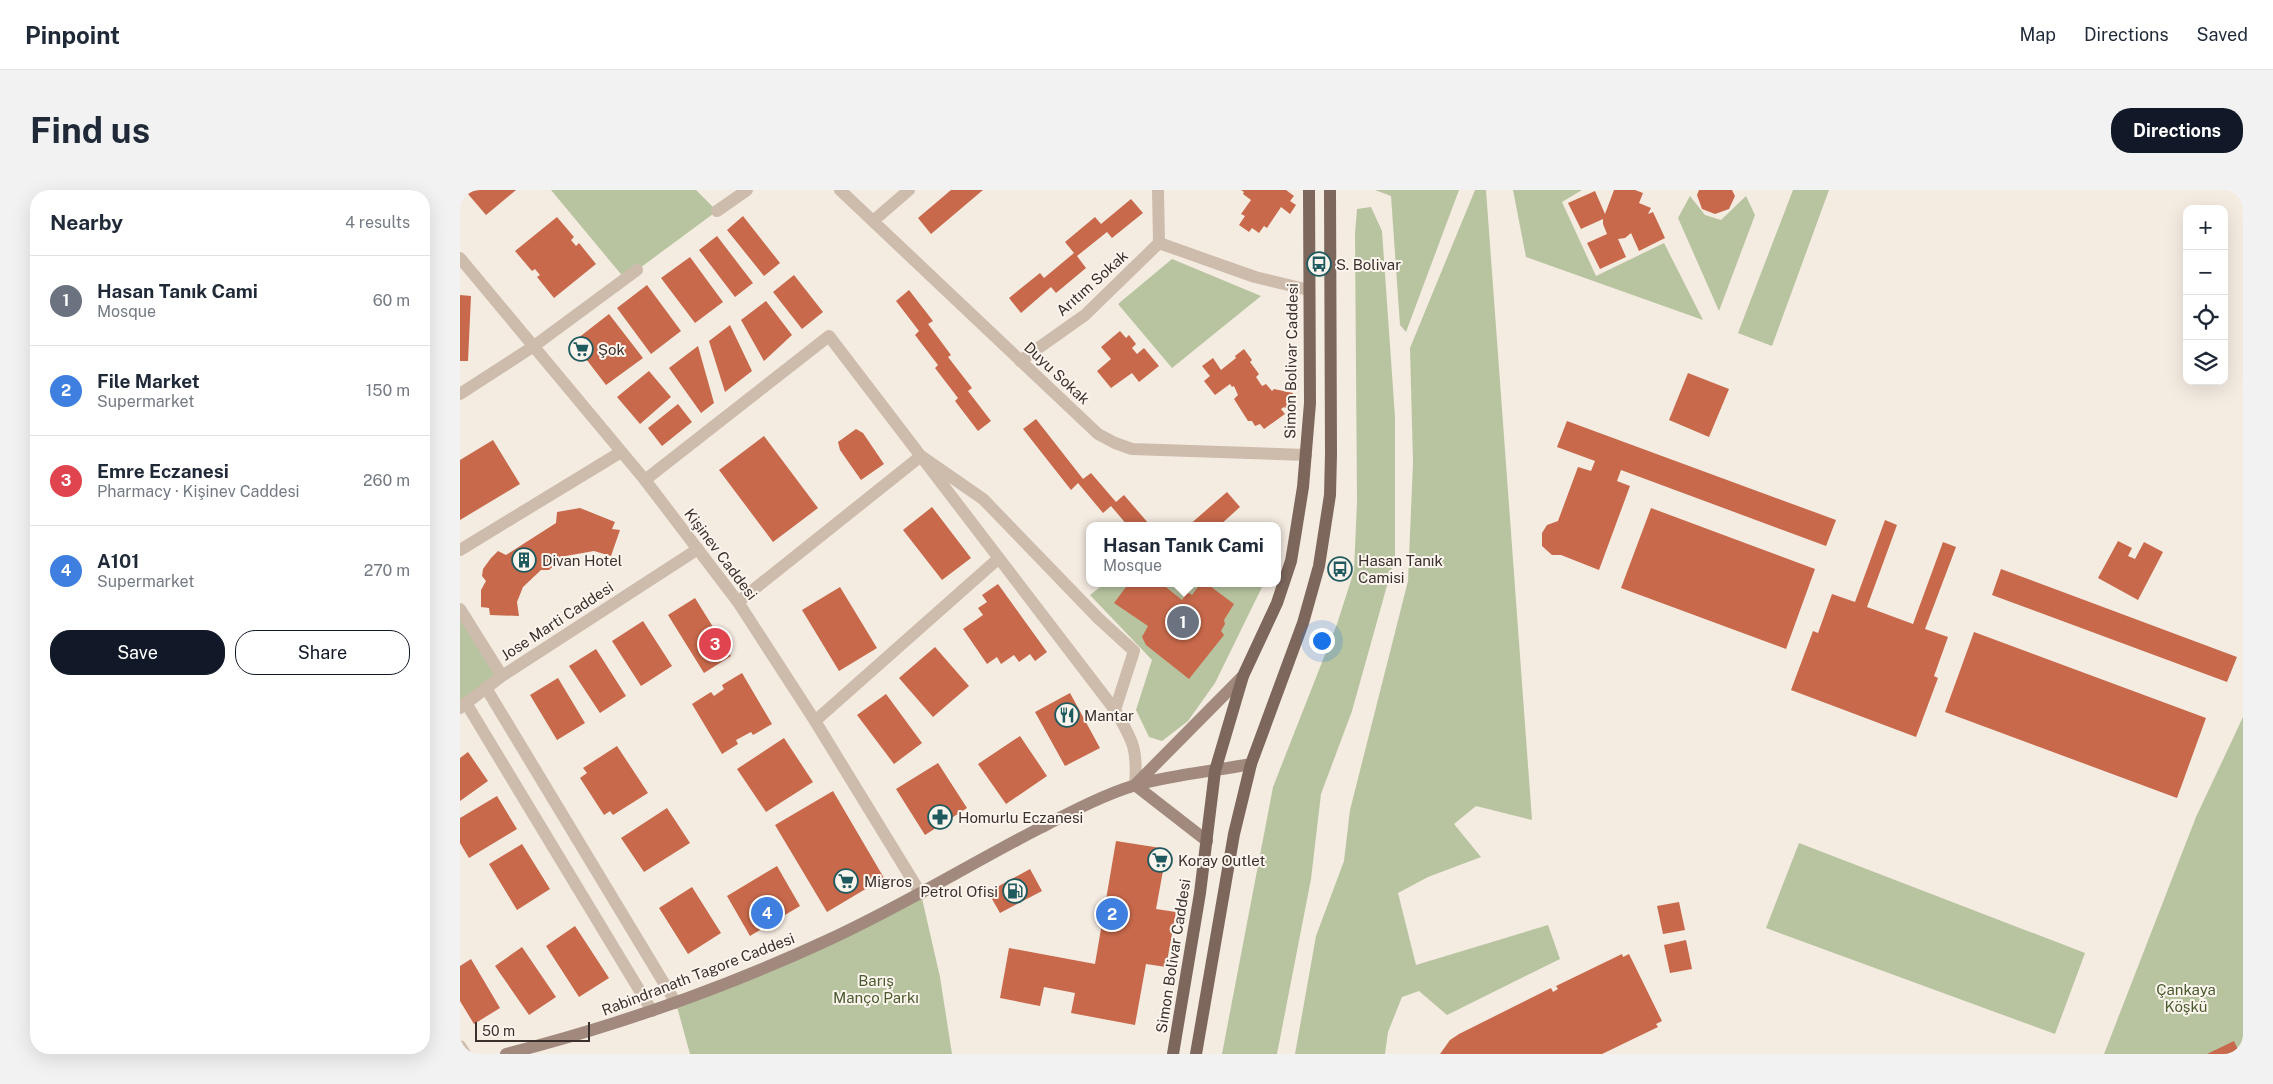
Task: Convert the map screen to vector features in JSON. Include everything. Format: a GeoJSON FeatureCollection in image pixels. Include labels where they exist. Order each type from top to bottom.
{"type":"FeatureCollection","features":[{"type":"Feature","properties":{"kind":"main road","name":"Simon Bolivar Caddesi"},"geometry":{"type":"LineString","coordinates":[[1173,1054],[1207,841],[1215,771],[1243,676],[1265,632],[1288,568],[1300,504],[1310,403],[1309,190]]}},
{"type":"Feature","properties":{"kind":"main road"},"geometry":{"type":"LineString","coordinates":[[1196,1054],[1234,834],[1251,764],[1303,623],[1324,542],[1330,495],[1331,462],[1330,190]]}},
{"type":"Feature","properties":{"kind":"main road","name":"Rabindranath Tagore Caddesi"},"geometry":{"type":"LineString","coordinates":[[1135,785],[1243,676]]}},
{"type":"Feature","properties":{"kind":"main road","name":"Rabindranath Tagore Caddesi"},"geometry":{"type":"LineString","coordinates":[[506,1054],[585,1034],[676,1003],[827,941],[921,894],[972,864],[1077,809],[1135,785],[1251,764]]}},
{"type":"Feature","properties":{"kind":"main road"},"geometry":{"type":"LineString","coordinates":[[1135,785],[1207,841]]}},
{"type":"Feature","properties":{"kind":"street"},"geometry":{"type":"LineString","coordinates":[[717,211],[747,190]]}},
{"type":"Feature","properties":{"kind":"street","name":"Duyu Sokak"},"geometry":{"type":"LineString","coordinates":[[840,190],[1098,434],[1132,449],[1306,455]]}},
{"type":"Feature","properties":{"kind":"street"},"geometry":{"type":"LineString","coordinates":[[873,221],[909,190]]}},
{"type":"Feature","properties":{"kind":"street"},"geometry":{"type":"LineString","coordinates":[[1158,190],[1159,243],[1255,277],[1309,290]]}},
{"type":"Feature","properties":{"kind":"street","name":"Arıtım Sokak"},"geometry":{"type":"LineString","coordinates":[[1020,361],[1084,315],[1159,243]]}},
{"type":"Feature","properties":{"kind":"street","name":"Kişinev Caddesi"},"geometry":{"type":"LineString","coordinates":[[460,258],[645,480],[738,602],[815,721],[921,894]]}},
{"type":"Feature","properties":{"kind":"street"},"geometry":{"type":"LineString","coordinates":[[460,394],[534,346],[637,270]]}},
{"type":"Feature","properties":{"kind":"street"},"geometry":{"type":"LineString","coordinates":[[645,480],[829,336],[1116,710],[1130,735],[1137,758],[1135,785]]}},
{"type":"Feature","properties":{"kind":"street"},"geometry":{"type":"LineString","coordinates":[[460,550],[621,452]]}},
{"type":"Feature","properties":{"kind":"street"},"geometry":{"type":"LineString","coordinates":[[738,602],[920,456]]}},
{"type":"Feature","properties":{"kind":"street"},"geometry":{"type":"LineString","coordinates":[[920,456],[983,499],[1098,618],[1134,650],[1116,710]]}},
{"type":"Feature","properties":{"kind":"street","name":"Jose Marti Caddesi"},"geometry":{"type":"LineString","coordinates":[[463,705],[502,676],[698,549]]}},
{"type":"Feature","properties":{"kind":"street"},"geometry":{"type":"LineString","coordinates":[[815,721],[999,558]]}},
{"type":"Feature","properties":{"kind":"street"},"geometry":{"type":"LineString","coordinates":[[460,609],[502,676]]}},
{"type":"Feature","properties":{"kind":"street"},"geometry":{"type":"LineString","coordinates":[[486,688],[676,1003]]}},
{"type":"Feature","properties":{"kind":"street"},"geometry":{"type":"LineString","coordinates":[[463,705],[652,1011]]}},
{"type":"Feature","properties":{"kind":"street"},"geometry":{"type":"LineString","coordinates":[[460,1046],[465,1054]]}},
{"type":"Feature","properties":{"kind":"green space"},"geometry":{"type":"Polygon","coordinates":[[[551,190],[696,190],[717,211],[625,279],[551,190]]]}},
{"type":"Feature","properties":{"kind":"green space"},"geometry":{"type":"Polygon","coordinates":[[[1375,190],[1459,190],[1406,332],[1400,325],[1391,196],[1375,190]]]}},
{"type":"Feature","properties":{"kind":"green space"},"geometry":{"type":"Polygon","coordinates":[[[1475,190],[1486,190],[1532,820],[1476,806],[1454,824],[1481,857],[1428,877],[1398,893],[1416,965],[1548,925],[1560,959],[1447,1015],[1419,991],[1402,997],[1388,1032],[1385,1054],[1295,1054],[1316,936],[1344,861],[1350,810],[1408,581],[1413,463],[1410,348],[1475,190]]]}},
{"type":"Feature","properties":{"kind":"green space"},"geometry":{"type":"Polygon","coordinates":[[[1513,190],[1582,190],[1562,202],[1596,276],[1664,243],[1703,320],[1526,257],[1513,190]]]}},
{"type":"Feature","properties":{"kind":"green space"},"geometry":{"type":"Polygon","coordinates":[[[1793,190],[1829,190],[1772,346],[1738,333],[1793,190]]]}},
{"type":"Feature","properties":{"kind":"green space"},"geometry":{"type":"Polygon","coordinates":[[[1690,196],[1705,215],[1721,220],[1746,196],[1755,215],[1719,311],[1678,218],[1690,196]]]}},
{"type":"Feature","properties":{"kind":"green space"},"geometry":{"type":"Polygon","coordinates":[[[1371,207],[1382,231],[1395,417],[1395,557],[1352,711],[1321,794],[1311,879],[1277,1054],[1222,1054],[1273,787],[1337,624],[1354,571],[1357,502],[1355,234],[1357,209],[1371,207]]]}},
{"type":"Feature","properties":{"kind":"green space"},"geometry":{"type":"Polygon","coordinates":[[[1172,259],[1261,296],[1172,368],[1118,304],[1172,259]]]}},
{"type":"Feature","properties":{"kind":"green space"},"geometry":{"type":"Polygon","coordinates":[[[1100,587],[1262,587],[1215,683],[1188,721],[1162,741],[1149,737],[1136,710],[1152,660],[1090,595],[1100,587]]]}},
{"type":"Feature","properties":{"kind":"green space"},"geometry":{"type":"Polygon","coordinates":[[[460,609],[502,676],[460,708],[460,609]]]}},
{"type":"Feature","properties":{"kind":"green space","name":"Çankaya Köşkü"},"geometry":{"type":"Polygon","coordinates":[[[2243,717],[2243,1054],[2104,1054],[2196,817],[2243,717]]]}},
{"type":"Feature","properties":{"kind":"green space"},"geometry":{"type":"Polygon","coordinates":[[[1799,843],[2085,953],[2055,1034],[1766,928],[1799,843]]]}},
{"type":"Feature","properties":{"kind":"green space","name":"Barış Manço Parkı"},"geometry":{"type":"Polygon","coordinates":[[[921,894],[940,977],[952,1054],[690,1054],[676,1003],[921,894]]]}},
{"type":"Feature","properties":{"kind":"building"},"geometry":{"type":"Polygon","coordinates":[[[471,190],[516,190],[486,215],[468,194],[471,190]]]}},
{"type":"Feature","properties":{"kind":"building"},"geometry":{"type":"Polygon","coordinates":[[[951,190],[983,190],[931,234],[918,218],[951,190]]]}},
{"type":"Feature","properties":{"kind":"building"},"geometry":{"type":"Polygon","coordinates":[[[1241,190],[1286,190],[1294,196],[1290,201],[1296,205],[1290,214],[1281,207],[1267,228],[1264,226],[1259,233],[1252,228],[1249,232],[1239,225],[1245,216],[1241,214],[1251,200],[1241,190]]]}},
{"type":"Feature","properties":{"kind":"building"},"geometry":{"type":"Polygon","coordinates":[[[1614,190],[1635,190],[1643,193],[1639,203],[1651,208],[1648,214],[1653,212],[1665,238],[1639,251],[1631,233],[1625,238],[1618,239],[1626,257],[1600,269],[1587,243],[1607,234],[1603,219],[1581,229],[1568,203],[1595,191],[1605,214],[1614,190]]]}},
{"type":"Feature","properties":{"kind":"building"},"geometry":{"type":"Polygon","coordinates":[[[1699,190],[1732,190],[1735,196],[1729,209],[1715,214],[1702,209],[1697,195],[1699,190]]]}},
{"type":"Feature","properties":{"kind":"building"},"geometry":{"type":"Polygon","coordinates":[[[1131,199],[1143,213],[1112,238],[1107,232],[1077,256],[1086,268],[1056,293],[1051,287],[1021,313],[1009,298],[1040,273],[1044,278],[1074,253],[1065,242],[1095,217],[1101,224],[1131,199]]]}},
{"type":"Feature","properties":{"kind":"building"},"geometry":{"type":"Polygon","coordinates":[[[743,216],[780,263],[764,276],[727,230],[743,216]]]}},
{"type":"Feature","properties":{"kind":"building"},"geometry":{"type":"Polygon","coordinates":[[[557,217],[574,237],[571,240],[576,246],[579,243],[596,264],[554,298],[537,277],[540,275],[535,269],[532,271],[515,251],[557,217]]]}},
{"type":"Feature","properties":{"kind":"building"},"geometry":{"type":"Polygon","coordinates":[[[717,236],[753,283],[735,297],[699,250],[717,236]]]}},
{"type":"Feature","properties":{"kind":"building"},"geometry":{"type":"Polygon","coordinates":[[[690,257],[723,302],[695,323],[661,278],[690,257]]]}},
{"type":"Feature","properties":{"kind":"building"},"geometry":{"type":"Polygon","coordinates":[[[794,275],[823,312],[802,329],[773,292],[794,275]]]}},
{"type":"Feature","properties":{"kind":"building"},"geometry":{"type":"Polygon","coordinates":[[[647,285],[681,331],[651,354],[617,308],[647,285]]]}},
{"type":"Feature","properties":{"kind":"building"},"geometry":{"type":"Polygon","coordinates":[[[909,290],[933,321],[928,324],[951,355],[948,357],[972,388],[968,391],[991,421],[978,431],[955,401],[958,398],[935,368],[938,365],[915,335],[919,331],[896,301],[909,290]]]}},
{"type":"Feature","properties":{"kind":"building"},"geometry":{"type":"Polygon","coordinates":[[[460,295],[471,296],[468,361],[460,361],[460,295]]]}},
{"type":"Feature","properties":{"kind":"building"},"geometry":{"type":"Polygon","coordinates":[[[766,301],[792,335],[764,361],[741,320],[766,301]]]}},
{"type":"Feature","properties":{"kind":"building"},"geometry":{"type":"Polygon","coordinates":[[[609,314],[643,358],[606,385],[573,342],[609,314]]]}},
{"type":"Feature","properties":{"kind":"building"},"geometry":{"type":"Polygon","coordinates":[[[730,325],[752,371],[725,392],[709,341],[730,325]]]}},
{"type":"Feature","properties":{"kind":"building"},"geometry":{"type":"Polygon","coordinates":[[[1120,331],[1126,338],[1129,335],[1136,344],[1132,348],[1137,354],[1144,348],[1159,366],[1139,382],[1132,373],[1111,388],[1097,371],[1111,359],[1101,347],[1120,331]]]}},
{"type":"Feature","properties":{"kind":"building"},"geometry":{"type":"Polygon","coordinates":[[[698,346],[714,403],[701,413],[669,368],[698,346]]]}},
{"type":"Feature","properties":{"kind":"building"},"geometry":{"type":"Polygon","coordinates":[[[1244,349],[1252,360],[1250,362],[1259,374],[1256,377],[1262,386],[1266,384],[1272,391],[1274,389],[1293,393],[1292,399],[1295,404],[1287,409],[1284,407],[1281,409],[1285,414],[1264,429],[1260,424],[1255,426],[1252,421],[1248,421],[1234,399],[1238,395],[1234,386],[1232,387],[1230,384],[1215,395],[1204,381],[1210,376],[1202,366],[1213,358],[1221,370],[1244,349]]]}},
{"type":"Feature","properties":{"kind":"building"},"geometry":{"type":"Polygon","coordinates":[[[649,371],[671,397],[640,424],[617,397],[649,371]]]}},
{"type":"Feature","properties":{"kind":"building"},"geometry":{"type":"Polygon","coordinates":[[[1688,373],[1729,389],[1709,437],[1669,420],[1688,373]]]}},
{"type":"Feature","properties":{"kind":"building"},"geometry":{"type":"Polygon","coordinates":[[[678,404],[692,422],[662,446],[648,428],[678,404]]]}},
{"type":"Feature","properties":{"kind":"building"},"geometry":{"type":"Polygon","coordinates":[[[1036,419],[1083,479],[1091,473],[1116,502],[1124,495],[1147,522],[1125,522],[1111,506],[1103,513],[1078,483],[1071,490],[1023,429],[1036,419]]]}},
{"type":"Feature","properties":{"kind":"building"},"geometry":{"type":"Polygon","coordinates":[[[1567,421],[1836,520],[1826,546],[1621,470],[1617,481],[1630,486],[1599,570],[1561,555],[1552,555],[1542,546],[1542,533],[1547,525],[1558,521],[1578,467],[1591,471],[1595,461],[1557,447],[1567,421]]]}},
{"type":"Feature","properties":{"kind":"building"},"geometry":{"type":"Polygon","coordinates":[[[856,429],[863,433],[884,464],[861,480],[840,450],[838,442],[856,429]]]}},
{"type":"Feature","properties":{"kind":"building"},"geometry":{"type":"Polygon","coordinates":[[[764,436],[818,508],[773,542],[719,470],[764,436]]]}},
{"type":"Feature","properties":{"kind":"building"},"geometry":{"type":"Polygon","coordinates":[[[493,440],[520,484],[460,520],[460,460],[493,440]]]}},
{"type":"Feature","properties":{"kind":"building"},"geometry":{"type":"Polygon","coordinates":[[[1227,492],[1240,507],[1223,522],[1193,522],[1227,492]]]}},
{"type":"Feature","properties":{"kind":"building"},"geometry":{"type":"Polygon","coordinates":[[[932,507],[971,558],[942,580],[903,530],[932,507]]]}},
{"type":"Feature","properties":{"kind":"building","name":"Divan Hotel"},"geometry":{"type":"Polygon","coordinates":[[[580,508],[615,522],[612,529],[620,530],[611,556],[594,551],[560,557],[557,563],[549,570],[541,570],[523,587],[517,602],[519,616],[490,615],[489,608],[481,607],[481,590],[486,581],[482,576],[483,569],[498,551],[506,555],[556,523],[557,512],[580,508]]]}},
{"type":"Feature","properties":{"kind":"building"},"geometry":{"type":"Polygon","coordinates":[[[1651,508],[1815,569],[1786,649],[1621,588],[1651,508]]]}},
{"type":"Feature","properties":{"kind":"building"},"geometry":{"type":"Polygon","coordinates":[[[1885,520],[1897,525],[1867,607],[1913,624],[1943,542],[1956,547],[1925,629],[1948,637],[1934,676],[1938,678],[1916,737],[1791,690],[1813,631],[1818,633],[1832,594],[1855,602],[1885,520]]]}},
{"type":"Feature","properties":{"kind":"building"},"geometry":{"type":"Polygon","coordinates":[[[2118,541],[2132,548],[2128,556],[2135,559],[2144,542],[2163,552],[2138,600],[2098,578],[2118,541]]]}},
{"type":"Feature","properties":{"kind":"building"},"geometry":{"type":"Polygon","coordinates":[[[2001,569],[2237,657],[2227,682],[1992,595],[2001,569]]]}},
{"type":"Feature","properties":{"kind":"building"},"geometry":{"type":"Polygon","coordinates":[[[998,584],[1047,652],[1035,661],[1030,654],[1019,662],[1014,655],[1001,664],[997,657],[987,664],[963,629],[983,615],[978,608],[987,602],[982,595],[998,584]]]}},
{"type":"Feature","properties":{"kind":"building"},"geometry":{"type":"Polygon","coordinates":[[[840,587],[877,648],[839,671],[802,610],[840,587]]]}},
{"type":"Feature","properties":{"kind":"building"},"geometry":{"type":"Polygon","coordinates":[[[1126,587],[1166,587],[1182,600],[1187,592],[1192,595],[1198,587],[1211,587],[1234,604],[1224,620],[1225,624],[1221,631],[1224,635],[1189,679],[1146,645],[1142,637],[1148,626],[1114,603],[1126,587]]]}},
{"type":"Feature","properties":{"kind":"building"},"geometry":{"type":"Polygon","coordinates":[[[695,598],[731,656],[704,673],[668,615],[695,598]]]}},
{"type":"Feature","properties":{"kind":"building"},"geometry":{"type":"Polygon","coordinates":[[[643,621],[672,666],[641,686],[612,641],[643,621]]]}},
{"type":"Feature","properties":{"kind":"building"},"geometry":{"type":"Polygon","coordinates":[[[1974,632],[2206,718],[2177,798],[1945,712],[1974,632]]]}},
{"type":"Feature","properties":{"kind":"building"},"geometry":{"type":"Polygon","coordinates":[[[935,647],[969,686],[933,717],[899,678],[935,647]]]}},
{"type":"Feature","properties":{"kind":"building"},"geometry":{"type":"Polygon","coordinates":[[[596,649],[626,696],[600,713],[569,666],[596,649]]]}},
{"type":"Feature","properties":{"kind":"building"},"geometry":{"type":"Polygon","coordinates":[[[742,673],[772,724],[753,735],[751,732],[736,740],[738,744],[722,754],[692,704],[711,692],[714,696],[724,689],[722,685],[742,673]]]}},
{"type":"Feature","properties":{"kind":"building"},"geometry":{"type":"Polygon","coordinates":[[[558,678],[585,723],[557,740],[530,695],[558,678]]]}},
{"type":"Feature","properties":{"kind":"building"},"geometry":{"type":"Polygon","coordinates":[[[1070,693],[1100,748],[1065,766],[1035,712],[1070,693]]]}},
{"type":"Feature","properties":{"kind":"building"},"geometry":{"type":"Polygon","coordinates":[[[886,694],[922,743],[894,764],[857,715],[886,694]]]}},
{"type":"Feature","properties":{"kind":"building"},"geometry":{"type":"Polygon","coordinates":[[[1020,736],[1047,776],[1006,804],[978,764],[1020,736]]]}},
{"type":"Feature","properties":{"kind":"building"},"geometry":{"type":"Polygon","coordinates":[[[784,738],[813,782],[766,812],[737,769],[784,738]]]}},
{"type":"Feature","properties":{"kind":"building"},"geometry":{"type":"Polygon","coordinates":[[[617,746],[648,793],[613,815],[610,811],[604,815],[580,778],[587,773],[583,768],[617,746]]]}},
{"type":"Feature","properties":{"kind":"building"},"geometry":{"type":"Polygon","coordinates":[[[468,752],[488,781],[460,801],[460,758],[468,752]]]}},
{"type":"Feature","properties":{"kind":"building"},"geometry":{"type":"Polygon","coordinates":[[[938,763],[967,808],[925,835],[896,789],[938,763]]]}},
{"type":"Feature","properties":{"kind":"building"},"geometry":{"type":"Polygon","coordinates":[[[833,791],[884,878],[827,912],[775,825],[833,791]]]}},
{"type":"Feature","properties":{"kind":"building"},"geometry":{"type":"Polygon","coordinates":[[[497,796],[517,829],[469,858],[460,843],[460,818],[497,796]]]}},
{"type":"Feature","properties":{"kind":"building"},"geometry":{"type":"Polygon","coordinates":[[[667,808],[690,843],[644,872],[621,838],[667,808]]]}},
{"type":"Feature","properties":{"kind":"building"},"geometry":{"type":"Polygon","coordinates":[[[1116,841],[1167,849],[1156,909],[1176,912],[1166,967],[1146,964],[1135,1025],[1071,1013],[1075,993],[1044,987],[1040,1006],[1000,998],[1009,948],[1095,964],[1116,841]]]}},
{"type":"Feature","properties":{"kind":"building"},"geometry":{"type":"Polygon","coordinates":[[[522,844],[550,889],[517,910],[489,864],[522,844]]]}},
{"type":"Feature","properties":{"kind":"building"},"geometry":{"type":"Polygon","coordinates":[[[777,866],[800,906],[750,936],[727,896],[777,866]]]}},
{"type":"Feature","properties":{"kind":"building"},"geometry":{"type":"Polygon","coordinates":[[[1030,869],[1042,891],[1000,913],[988,892],[1030,869]]]}},
{"type":"Feature","properties":{"kind":"building"},"geometry":{"type":"Polygon","coordinates":[[[692,887],[721,933],[688,954],[659,908],[692,887]]]}},
{"type":"Feature","properties":{"kind":"building"},"geometry":{"type":"Polygon","coordinates":[[[1679,902],[1685,930],[1663,934],[1657,906],[1679,902]]]}},
{"type":"Feature","properties":{"kind":"building"},"geometry":{"type":"Polygon","coordinates":[[[575,926],[609,978],[579,997],[546,946],[575,926]]]}},
{"type":"Feature","properties":{"kind":"building"},"geometry":{"type":"Polygon","coordinates":[[[1686,940],[1692,969],[1670,973],[1664,945],[1686,940]]]}},
{"type":"Feature","properties":{"kind":"building"},"geometry":{"type":"Polygon","coordinates":[[[522,947],[556,997],[529,1015],[495,966],[522,947]]]}},
{"type":"Feature","properties":{"kind":"building"},"geometry":{"type":"Polygon","coordinates":[[[1622,954],[1623,957],[1629,954],[1662,1021],[1656,1024],[1658,1027],[1602,1054],[1440,1054],[1450,1040],[1459,1034],[1551,988],[1553,992],[1558,989],[1556,986],[1622,954]]]}},
{"type":"Feature","properties":{"kind":"building"},"geometry":{"type":"Polygon","coordinates":[[[471,959],[500,1008],[474,1024],[460,1001],[460,966],[471,959]]]}},
{"type":"Feature","properties":{"kind":"building"},"geometry":{"type":"Polygon","coordinates":[[[2234,1041],[2240,1054],[2207,1054],[2234,1041]]]}},
{"type":"Feature","properties":{"kind":"place","name":"S. Bolivar"},"geometry":{"type":"Point","coordinates":[1319,264]}},
{"type":"Feature","properties":{"kind":"place","name":"Şok"},"geometry":{"type":"Point","coordinates":[581,349]}},
{"type":"Feature","properties":{"kind":"place","name":"Divan Hotel"},"geometry":{"type":"Point","coordinates":[524,560]}},
{"type":"Feature","properties":{"kind":"place","name":"Hasan Tanık Camisi"},"geometry":{"type":"Point","coordinates":[1340,569]}},
{"type":"Feature","properties":{"kind":"place","name":"Hasan Tanık Cami"},"geometry":{"type":"Point","coordinates":[1183,622]}},
{"type":"Feature","properties":{"kind":"place","name":"Emre Eczanesi"},"geometry":{"type":"Point","coordinates":[715,644]}},
{"type":"Feature","properties":{"kind":"place","name":"Mantar"},"geometry":{"type":"Point","coordinates":[1067,715]}},
{"type":"Feature","properties":{"kind":"place","name":"Homurlu Eczanesi"},"geometry":{"type":"Point","coordinates":[940,817]}},
{"type":"Feature","properties":{"kind":"place","name":"Koray Outlet"},"geometry":{"type":"Point","coordinates":[1160,860]}},
{"type":"Feature","properties":{"kind":"place","name":"Migros"},"geometry":{"type":"Point","coordinates":[846,881]}},
{"type":"Feature","properties":{"kind":"place","name":"Petrol Ofisi"},"geometry":{"type":"Point","coordinates":[1015,891]}},
{"type":"Feature","properties":{"kind":"place","name":"A101"},"geometry":{"type":"Point","coordinates":[767,913]}},
{"type":"Feature","properties":{"kind":"place","name":"File Market"},"geometry":{"type":"Point","coordinates":[1112,914]}}]}
